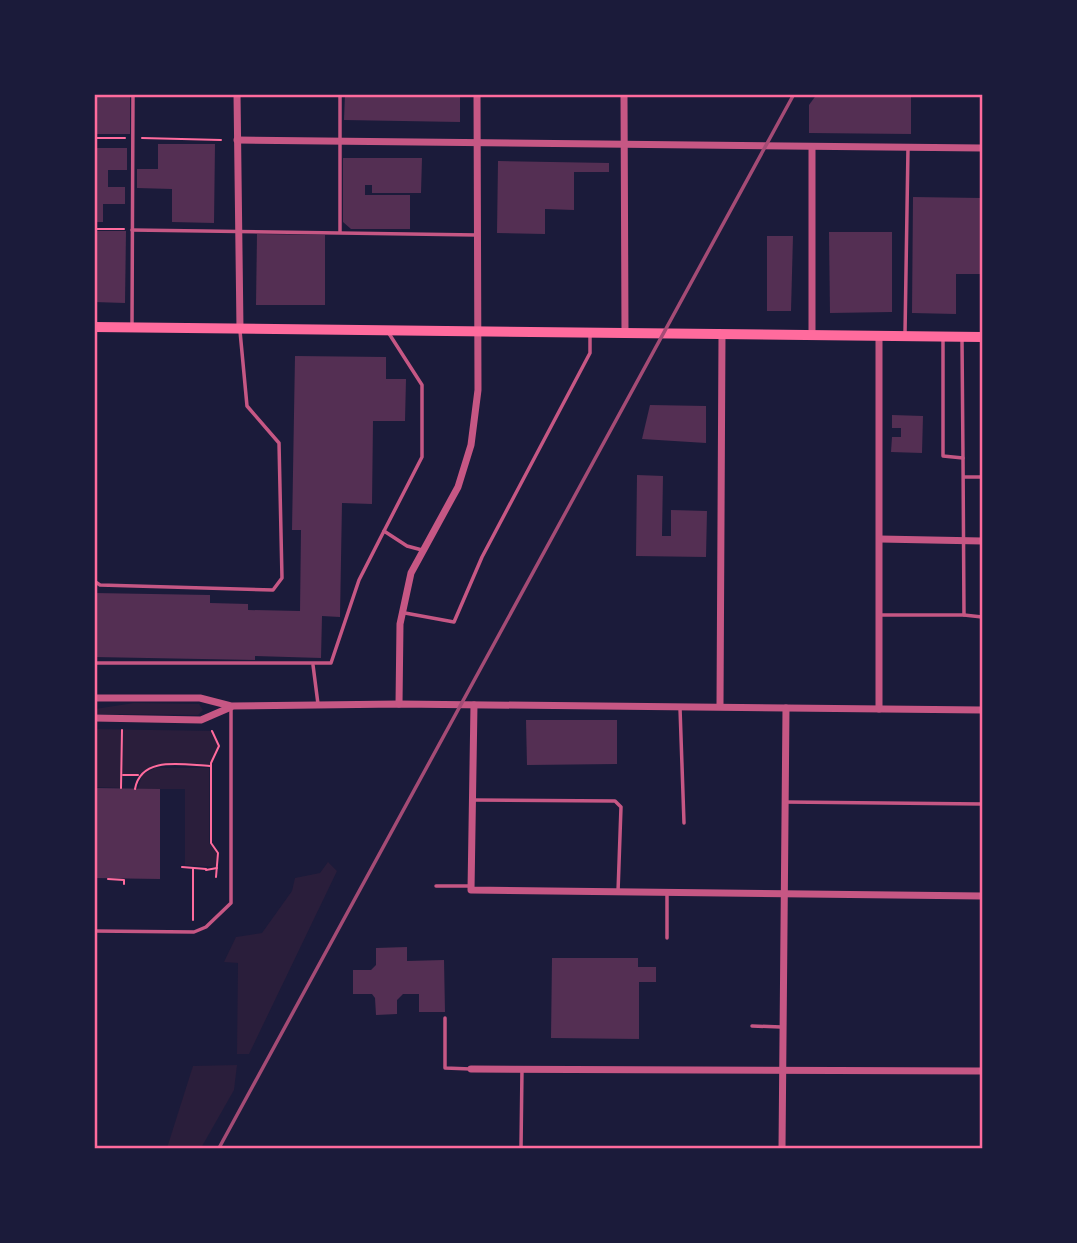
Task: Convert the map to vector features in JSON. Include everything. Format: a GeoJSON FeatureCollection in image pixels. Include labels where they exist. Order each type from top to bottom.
{"type":"FeatureCollection","features":[{"type":"Feature","properties":{"kind":"main road"},"geometry":{"type":"LineString","coordinates":[[94,327],[982,338]]}},
{"type":"Feature","properties":{"kind":"street"},"geometry":{"type":"LineString","coordinates":[[237,94],[240,329]]}},
{"type":"Feature","properties":{"kind":"street"},"geometry":{"type":"LineString","coordinates":[[399,704],[403,612],[411,573],[458,487],[471,445],[478,390],[477,94]]}},
{"type":"Feature","properties":{"kind":"street"},"geometry":{"type":"LineString","coordinates":[[624,94],[625,333]]}},
{"type":"Feature","properties":{"kind":"street"},"geometry":{"type":"LineString","coordinates":[[237,140],[982,148]]}},
{"type":"Feature","properties":{"kind":"street"},"geometry":{"type":"LineString","coordinates":[[812,147],[812,336]]}},
{"type":"Feature","properties":{"kind":"street"},"geometry":{"type":"LineString","coordinates":[[720,706],[722,335]]}},
{"type":"Feature","properties":{"kind":"street"},"geometry":{"type":"LineString","coordinates":[[879,336],[879,709]]}},
{"type":"Feature","properties":{"kind":"street"},"geometry":{"type":"LineString","coordinates":[[880,539],[982,541]]}},
{"type":"Feature","properties":{"kind":"street"},"geometry":{"type":"LineString","coordinates":[[94,698],[200,698],[231,706],[399,704],[982,710]]}},
{"type":"Feature","properties":{"kind":"street"},"geometry":{"type":"LineString","coordinates":[[474,705],[471,888],[982,896]]}},
{"type":"Feature","properties":{"kind":"street"},"geometry":{"type":"LineString","coordinates":[[94,718],[201,720],[231,706]]}},
{"type":"Feature","properties":{"kind":"street"},"geometry":{"type":"LineString","coordinates":[[782,1149],[781,1027],[786,708]]}},
{"type":"Feature","properties":{"kind":"street"},"geometry":{"type":"LineString","coordinates":[[471,1069],[982,1071]]}},
{"type":"Feature","properties":{"kind":"lane"},"geometry":{"type":"LineString","coordinates":[[132,328],[133,94]]}},
{"type":"Feature","properties":{"kind":"lane"},"geometry":{"type":"LineString","coordinates":[[340,94],[340,233]]}},
{"type":"Feature","properties":{"kind":"lane"},"geometry":{"type":"LineString","coordinates":[[905,337],[908,148]]}},
{"type":"Feature","properties":{"kind":"lane"},"geometry":{"type":"LineString","coordinates":[[132,230],[477,235]]}},
{"type":"Feature","properties":{"kind":"lane"},"geometry":{"type":"LineString","coordinates":[[94,581],[100,585],[273,590],[282,579],[279,443],[247,406],[240,329]]}},
{"type":"Feature","properties":{"kind":"lane"},"geometry":{"type":"LineString","coordinates":[[94,663],[331,663],[359,580],[422,457],[422,384],[387,331]]}},
{"type":"Feature","properties":{"kind":"lane"},"geometry":{"type":"LineString","coordinates":[[403,612],[454,622],[482,556],[590,354],[590,333]]}},
{"type":"Feature","properties":{"kind":"lane"},"geometry":{"type":"LineString","coordinates":[[943,337],[943,456],[962,458]]}},
{"type":"Feature","properties":{"kind":"lane"},"geometry":{"type":"LineString","coordinates":[[962,337],[964,615]]}},
{"type":"Feature","properties":{"kind":"lane"},"geometry":{"type":"LineString","coordinates":[[963,477],[982,477]]}},
{"type":"Feature","properties":{"kind":"lane"},"geometry":{"type":"LineString","coordinates":[[384,531],[407,545],[422,550]]}},
{"type":"Feature","properties":{"kind":"lane"},"geometry":{"type":"LineString","coordinates":[[880,615],[982,617]]}},
{"type":"Feature","properties":{"kind":"lane"},"geometry":{"type":"LineString","coordinates":[[313,665],[318,706]]}},
{"type":"Feature","properties":{"kind":"lane"},"geometry":{"type":"LineString","coordinates":[[94,931],[194,932],[206,927],[231,903],[231,706]]}},
{"type":"Feature","properties":{"kind":"lane"},"geometry":{"type":"LineString","coordinates":[[680,706],[684,823]]}},
{"type":"Feature","properties":{"kind":"lane"},"geometry":{"type":"LineString","coordinates":[[472,800],[615,801],[621,807],[618,892]]}},
{"type":"Feature","properties":{"kind":"lane"},"geometry":{"type":"LineString","coordinates":[[784,802],[982,804]]}},
{"type":"Feature","properties":{"kind":"lane"},"geometry":{"type":"LineString","coordinates":[[436,886],[471,888]]}},
{"type":"Feature","properties":{"kind":"lane"},"geometry":{"type":"LineString","coordinates":[[667,892],[667,938]]}},
{"type":"Feature","properties":{"kind":"lane"},"geometry":{"type":"LineString","coordinates":[[445,1018],[445,1068],[471,1069]]}},
{"type":"Feature","properties":{"kind":"lane"},"geometry":{"type":"LineString","coordinates":[[752,1026],[781,1027]]}},
{"type":"Feature","properties":{"kind":"lane"},"geometry":{"type":"LineString","coordinates":[[522,1069],[522,1149]]}},
{"type":"Feature","properties":{"kind":"path"},"geometry":{"type":"LineString","coordinates":[[94,138],[221,140]]}},
{"type":"Feature","properties":{"kind":"path"},"geometry":{"type":"LineString","coordinates":[[94,229],[132,230]]}},
{"type":"Feature","properties":{"kind":"path"},"geometry":{"type":"LineString","coordinates":[[121,788],[122,730]]}},
{"type":"Feature","properties":{"kind":"path"},"geometry":{"type":"LineString","coordinates":[[212,731],[219,747],[211,765],[211,843],[218,853],[216,877]]}},
{"type":"Feature","properties":{"kind":"path"},"geometry":{"type":"LineString","coordinates":[[122,775],[140,775],[158,765],[211,765]]}},
{"type":"Feature","properties":{"kind":"path"},"geometry":{"type":"LineString","coordinates":[[135,789],[140,775]]}},
{"type":"Feature","properties":{"kind":"path"},"geometry":{"type":"LineString","coordinates":[[182,867],[218,868]]}},
{"type":"Feature","properties":{"kind":"path"},"geometry":{"type":"LineString","coordinates":[[193,868],[193,920]]}},
{"type":"Feature","properties":{"kind":"path"},"geometry":{"type":"LineString","coordinates":[[108,878],[124,880],[124,884]]}},
{"type":"Feature","properties":{"kind":"shaded area"},"geometry":{"type":"Polygon","coordinates":[[[134,703],[199,704],[203,710],[198,715],[95,714],[95,709],[134,703]]]}},
{"type":"Feature","properties":{"kind":"shaded area"},"geometry":{"type":"Polygon","coordinates":[[[94,729],[212,731],[219,747],[211,767],[158,765],[140,775],[121,774],[121,788],[95,787],[94,729]]]}},
{"type":"Feature","properties":{"kind":"shaded area"},"geometry":{"type":"Polygon","coordinates":[[[155,768],[209,768],[209,843],[217,852],[216,867],[185,865],[185,789],[138,789],[142,775],[155,768]]]}},
{"type":"Feature","properties":{"kind":"shaded area"},"geometry":{"type":"Polygon","coordinates":[[[328,862],[337,871],[249,1054],[237,1054],[238,963],[224,962],[236,937],[262,933],[292,891],[295,878],[320,873],[328,862]]]}},
{"type":"Feature","properties":{"kind":"shaded area"},"geometry":{"type":"Polygon","coordinates":[[[237,1065],[234,1090],[201,1148],[167,1148],[193,1066],[237,1065]]]}},
{"type":"Feature","properties":{"kind":"building"},"geometry":{"type":"Polygon","coordinates":[[[94,94],[130,94],[130,134],[94,134],[94,94]]]}},
{"type":"Feature","properties":{"kind":"building"},"geometry":{"type":"Polygon","coordinates":[[[345,94],[460,94],[460,122],[344,120],[345,94]]]}},
{"type":"Feature","properties":{"kind":"building"},"geometry":{"type":"Polygon","coordinates":[[[817,94],[911,94],[911,134],[809,133],[809,105],[817,94]]]}},
{"type":"Feature","properties":{"kind":"building"},"geometry":{"type":"Polygon","coordinates":[[[158,144],[215,144],[214,223],[172,222],[172,189],[137,188],[137,169],[158,169],[158,144]]]}},
{"type":"Feature","properties":{"kind":"building"},"geometry":{"type":"Polygon","coordinates":[[[94,148],[127,148],[127,170],[108,170],[108,187],[125,187],[125,204],[103,204],[103,222],[94,222],[94,148]]]}},
{"type":"Feature","properties":{"kind":"building"},"geometry":{"type":"Polygon","coordinates":[[[343,158],[422,158],[421,193],[372,193],[372,185],[365,185],[365,195],[410,195],[410,229],[351,229],[343,222],[343,158]]]}},
{"type":"Feature","properties":{"kind":"building"},"geometry":{"type":"Polygon","coordinates":[[[498,161],[609,163],[609,172],[574,172],[574,210],[545,209],[545,234],[497,233],[498,161]]]}},
{"type":"Feature","properties":{"kind":"building"},"geometry":{"type":"Polygon","coordinates":[[[913,197],[982,198],[982,274],[956,274],[956,314],[912,313],[913,197]]]}},
{"type":"Feature","properties":{"kind":"building"},"geometry":{"type":"Polygon","coordinates":[[[94,231],[126,231],[125,303],[94,302],[94,231]]]}},
{"type":"Feature","properties":{"kind":"building"},"geometry":{"type":"Polygon","coordinates":[[[829,232],[892,232],[892,312],[830,313],[829,232]]]}},
{"type":"Feature","properties":{"kind":"building"},"geometry":{"type":"Polygon","coordinates":[[[257,234],[325,235],[325,305],[256,305],[257,234]]]}},
{"type":"Feature","properties":{"kind":"building"},"geometry":{"type":"Polygon","coordinates":[[[767,236],[793,236],[791,311],[767,311],[767,236]]]}},
{"type":"Feature","properties":{"kind":"building"},"geometry":{"type":"Polygon","coordinates":[[[295,356],[386,357],[386,379],[406,379],[405,421],[373,421],[372,504],[342,503],[340,617],[322,616],[321,658],[255,656],[255,660],[94,657],[94,593],[210,595],[210,603],[248,604],[248,610],[300,611],[301,530],[292,530],[295,356]]]}},
{"type":"Feature","properties":{"kind":"building"},"geometry":{"type":"Polygon","coordinates":[[[650,405],[706,406],[706,443],[642,439],[650,405]]]}},
{"type":"Feature","properties":{"kind":"building"},"geometry":{"type":"Polygon","coordinates":[[[892,415],[923,416],[922,453],[891,452],[892,437],[901,437],[901,428],[892,428],[892,415]]]}},
{"type":"Feature","properties":{"kind":"building"},"geometry":{"type":"Polygon","coordinates":[[[637,475],[663,476],[662,536],[671,536],[671,510],[707,511],[706,557],[636,556],[637,475]]]}},
{"type":"Feature","properties":{"kind":"building"},"geometry":{"type":"Polygon","coordinates":[[[526,720],[617,720],[617,764],[527,765],[526,720]]]}},
{"type":"Feature","properties":{"kind":"building"},"geometry":{"type":"Polygon","coordinates":[[[94,788],[160,789],[160,879],[94,878],[94,788]]]}},
{"type":"Feature","properties":{"kind":"building"},"geometry":{"type":"Polygon","coordinates":[[[407,947],[407,961],[444,960],[445,1012],[419,1012],[419,994],[403,994],[397,1000],[397,1014],[376,1015],[375,998],[372,994],[353,994],[353,970],[371,970],[376,965],[376,948],[407,947]]]}},
{"type":"Feature","properties":{"kind":"building"},"geometry":{"type":"Polygon","coordinates":[[[552,958],[638,958],[638,967],[656,967],[656,982],[639,982],[639,1039],[551,1038],[552,958]]]}},
{"type":"Feature","properties":{"kind":"railway"},"geometry":{"type":"LineString","coordinates":[[219,1148],[794,94]]}}]}
